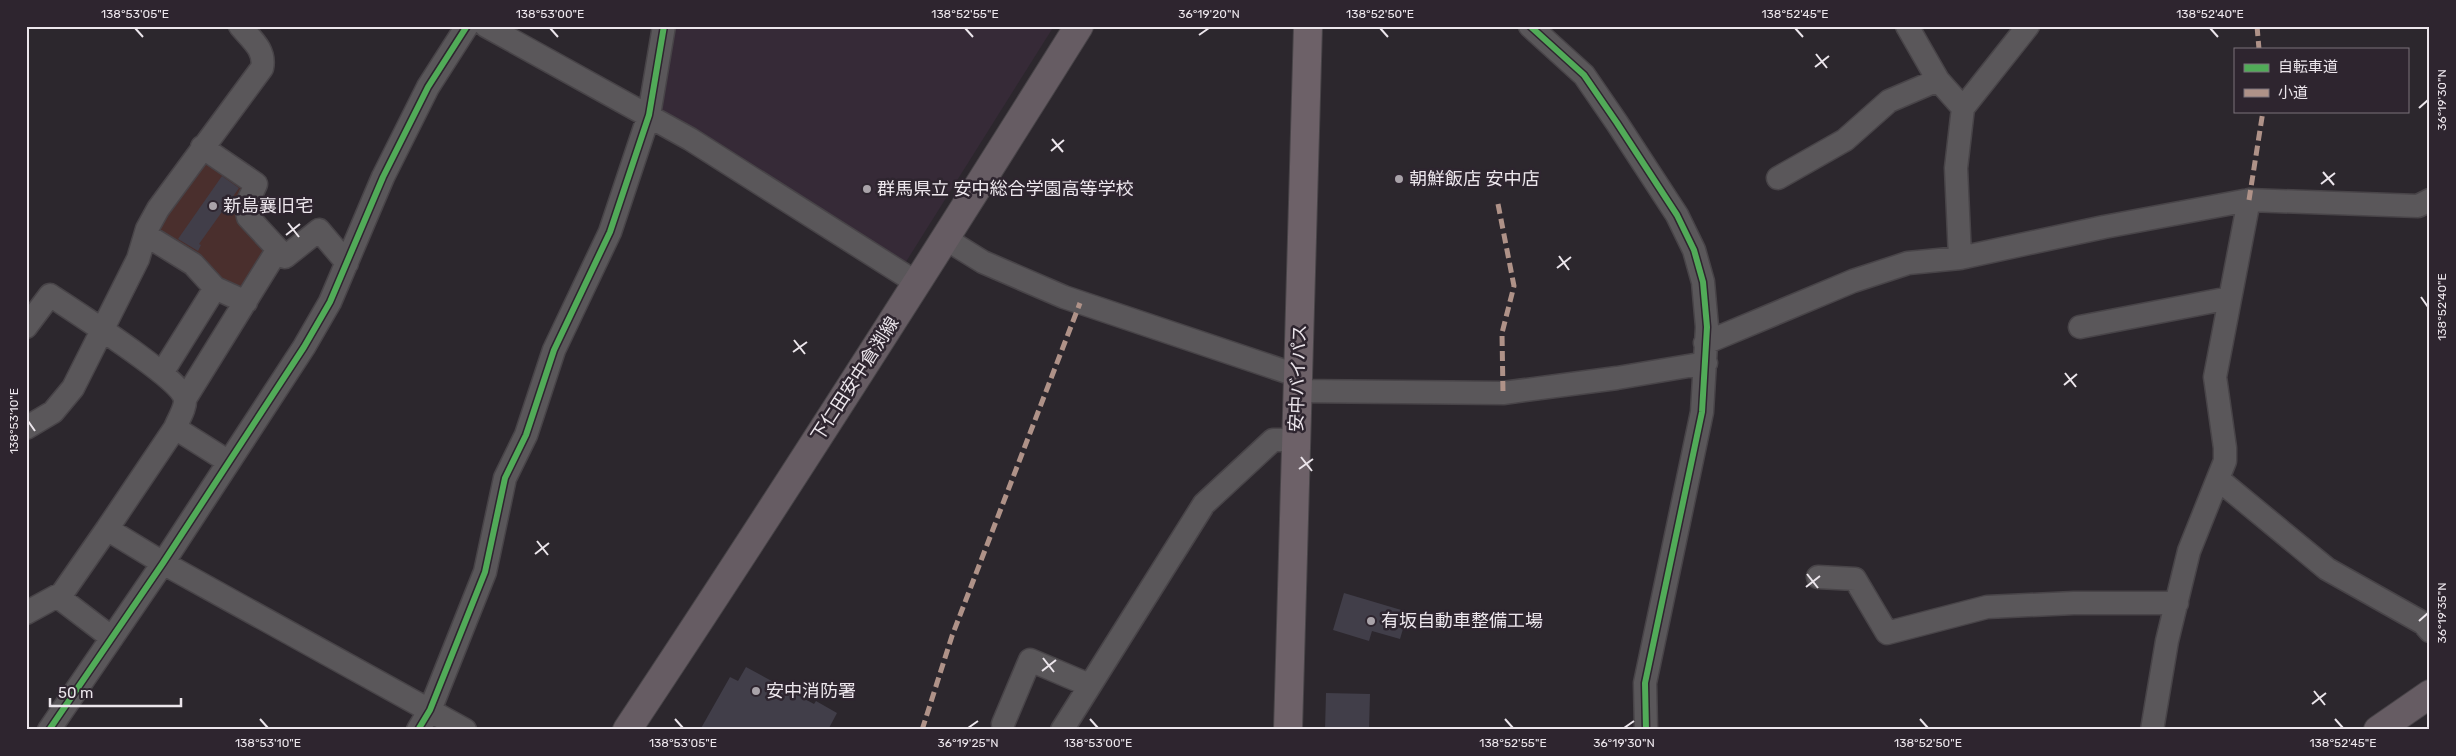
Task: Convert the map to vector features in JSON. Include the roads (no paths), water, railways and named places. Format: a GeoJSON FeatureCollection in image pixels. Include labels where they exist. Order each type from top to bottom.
{"type":"FeatureCollection","features":[{"type":"Feature","properties":{"kind":"highway","name":"安中バイパス"},"geometry":{"type":"LineString","coordinates":[[1288,730],[1308,26]]}},
{"type":"Feature","properties":{"kind":"main road","name":"下仁田安中倉渕線"},"geometry":{"type":"LineString","coordinates":[[628,730],[946,239],[1079,26]]}},
{"type":"Feature","properties":{"kind":"main road"},"geometry":{"type":"LineString","coordinates":[[2378,730],[2430,694]]}},
{"type":"Feature","properties":{"kind":"street"},"geometry":{"type":"LineString","coordinates":[[26,428],[54,412],[73,388],[138,259],[158,208],[262,68],[264,57],[240,26]]}},
{"type":"Feature","properties":{"kind":"street"},"geometry":{"type":"LineString","coordinates":[[49,730],[163,563],[304,347],[330,302],[383,177],[428,87],[468,26]]}},
{"type":"Feature","properties":{"kind":"street"},"geometry":{"type":"LineString","coordinates":[[486,26],[649,115],[917,283]]}},
{"type":"Feature","properties":{"kind":"street"},"geometry":{"type":"LineString","coordinates":[[418,730],[430,710],[485,572],[505,478],[526,435],[554,350],[610,232],[649,115],[664,26]]}},
{"type":"Feature","properties":{"kind":"street"},"geometry":{"type":"LineString","coordinates":[[1530,26],[1584,75],[1677,215],[1694,250],[1703,282],[1706,327],[1702,412],[1645,683],[1646,730]]}},
{"type":"Feature","properties":{"kind":"street"},"geometry":{"type":"LineString","coordinates":[[1907,26],[1938,80],[1963,108]]}},
{"type":"Feature","properties":{"kind":"street"},"geometry":{"type":"LineString","coordinates":[[1960,258],[1956,168],[1963,108],[2028,26]]}},
{"type":"Feature","properties":{"kind":"street"},"geometry":{"type":"LineString","coordinates":[[1778,178],[1845,140],[1889,101],[1938,80]]}},
{"type":"Feature","properties":{"kind":"street"},"geometry":{"type":"LineString","coordinates":[[202,147],[256,184],[246,206],[248,217],[285,256],[320,230],[347,263]]}},
{"type":"Feature","properties":{"kind":"street"},"geometry":{"type":"LineString","coordinates":[[946,239],[983,262],[1064,297],[1298,384],[1503,393],[1617,378],[1705,353],[1853,281],[1908,263],[1960,258],[2104,227],[2248,200],[2418,206],[2430,200]]}},
{"type":"Feature","properties":{"kind":"street"},"geometry":{"type":"LineString","coordinates":[[2152,730],[2167,641],[2189,551],[2225,461],[2225,448],[2215,377],[2248,200]]}},
{"type":"Feature","properties":{"kind":"street"},"geometry":{"type":"LineString","coordinates":[[146,235],[194,264],[215,288],[246,302]]}},
{"type":"Feature","properties":{"kind":"street"},"geometry":{"type":"LineString","coordinates":[[60,598],[175,428],[183,410],[185,399],[278,249]]}},
{"type":"Feature","properties":{"kind":"street"},"geometry":{"type":"LineString","coordinates":[[162,373],[215,288]]}},
{"type":"Feature","properties":{"kind":"street"},"geometry":{"type":"LineString","coordinates":[[26,327],[50,295],[162,373],[179,389],[185,399]]}},
{"type":"Feature","properties":{"kind":"street"},"geometry":{"type":"LineString","coordinates":[[2080,327],[2230,298]]}},
{"type":"Feature","properties":{"kind":"street"},"geometry":{"type":"LineString","coordinates":[[175,428],[229,462]]}},
{"type":"Feature","properties":{"kind":"street"},"geometry":{"type":"LineString","coordinates":[[1062,730],[1204,504],[1273,440],[1296,440]]}},
{"type":"Feature","properties":{"kind":"street"},"geometry":{"type":"LineString","coordinates":[[2218,479],[2327,569],[2423,623],[2430,631]]}},
{"type":"Feature","properties":{"kind":"street"},"geometry":{"type":"LineString","coordinates":[[107,529],[163,563],[465,730]]}},
{"type":"Feature","properties":{"kind":"street"},"geometry":{"type":"LineString","coordinates":[[1818,577],[1855,579],[1886,633],[1987,607],[2074,603],[2177,603]]}},
{"type":"Feature","properties":{"kind":"street"},"geometry":{"type":"LineString","coordinates":[[26,613],[57,596],[112,638]]}},
{"type":"Feature","properties":{"kind":"street"},"geometry":{"type":"LineString","coordinates":[[1003,724],[1030,660],[1089,685]]}},
{"type":"Feature","properties":{"kind":"place","name":"朝鮮飯店 安中店"},"geometry":{"type":"Point","coordinates":[1399,179]}},
{"type":"Feature","properties":{"kind":"place","name":"群馬県立 安中総合学園高等学校"},"geometry":{"type":"Point","coordinates":[867,189]}},
{"type":"Feature","properties":{"kind":"place","name":"新島襄旧宅"},"geometry":{"type":"Point","coordinates":[213,206]}},
{"type":"Feature","properties":{"kind":"place","name":"有坂自動車整備工場"},"geometry":{"type":"Point","coordinates":[1371,621]}},
{"type":"Feature","properties":{"kind":"place","name":"安中消防署"},"geometry":{"type":"Point","coordinates":[756,691]}}]}
